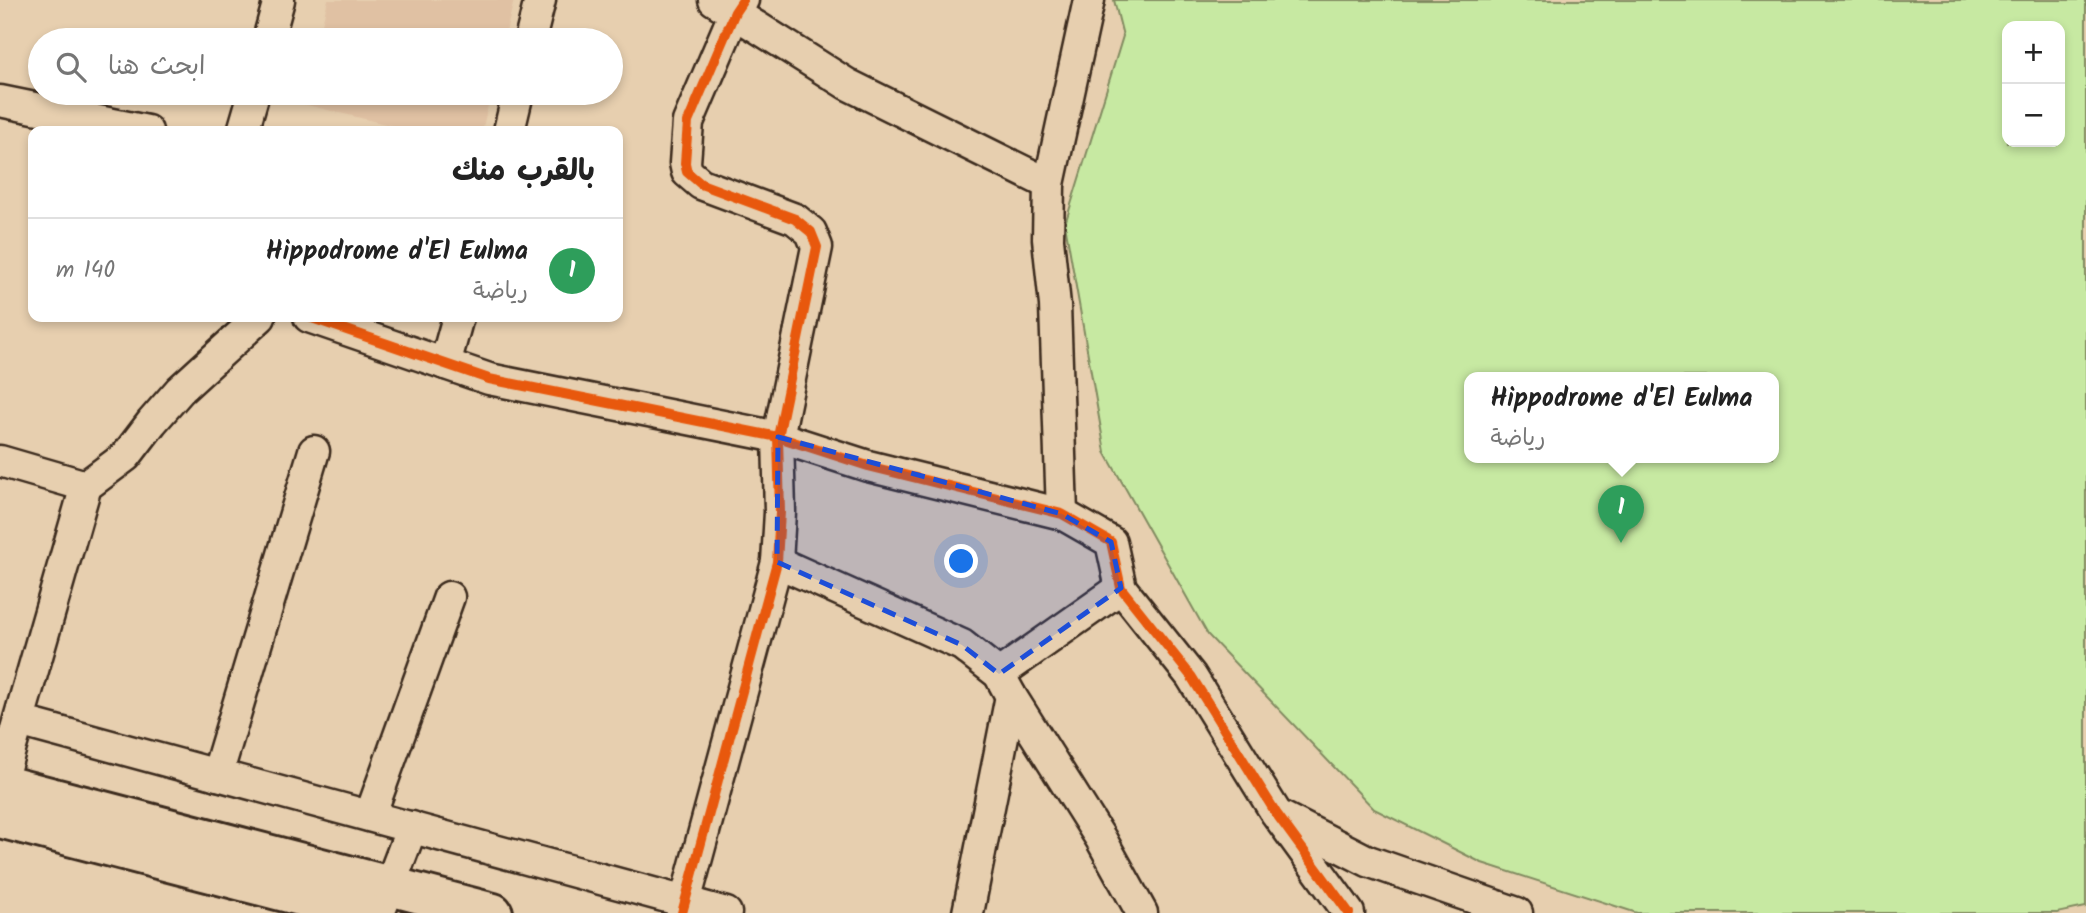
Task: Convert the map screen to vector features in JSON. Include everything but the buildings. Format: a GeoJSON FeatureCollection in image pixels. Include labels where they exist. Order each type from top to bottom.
{"type":"FeatureCollection","features":[{"type":"Feature","properties":{"kind":"street"},"geometry":{"type":"LineString","coordinates":[[271,28],[279,0]]}},
{"type":"Feature","properties":{"kind":"street"},"geometry":{"type":"LineString","coordinates":[[533,28],[540,0]]}},
{"type":"Feature","properties":{"kind":"street"},"geometry":{"type":"LineString","coordinates":[[1062,514],[1055,305],[1048,239],[1049,184],[1089,0]]}},
{"type":"Feature","properties":{"kind":"street"},"geometry":{"type":"LineString","coordinates":[[683,907],[777,562],[780,512],[778,438],[817,247],[811,232],[795,219],[701,184],[687,172],[685,163],[688,122],[731,4],[848,84],[1049,184]]}},
{"type":"Feature","properties":{"kind":"street"},"geometry":{"type":"LineString","coordinates":[[0,101],[122,126]]}},
{"type":"Feature","properties":{"kind":"street"},"geometry":{"type":"LineString","coordinates":[[244,126],[251,105]]}},
{"type":"Feature","properties":{"kind":"street"},"geometry":{"type":"LineString","coordinates":[[510,126],[515,105]]}},
{"type":"Feature","properties":{"kind":"street"},"geometry":{"type":"LineString","coordinates":[[255,322],[180,390],[126,456],[86,486],[0,784],[378,904]]}},
{"type":"Feature","properties":{"kind":"street"},"geometry":{"type":"LineString","coordinates":[[323,322],[489,379],[778,438],[867,466],[1062,514],[1111,542],[1121,588],[1191,676],[1276,813],[1349,913]]}},
{"type":"Feature","properties":{"kind":"street"},"geometry":{"type":"LineString","coordinates":[[445,364],[457,322]]}},
{"type":"Feature","properties":{"kind":"street"},"geometry":{"type":"LineString","coordinates":[[217,775],[314,451]]}},
{"type":"Feature","properties":{"kind":"street"},"geometry":{"type":"LineString","coordinates":[[0,461],[86,486]]}},
{"type":"Feature","properties":{"kind":"street"},"geometry":{"type":"LineString","coordinates":[[777,562],[962,645],[1005,685],[1101,839],[1142,913]]}},
{"type":"Feature","properties":{"kind":"street"},"geometry":{"type":"LineString","coordinates":[[968,913],[1005,685],[1121,588]]}},
{"type":"Feature","properties":{"kind":"street"},"geometry":{"type":"LineString","coordinates":[[370,816],[449,597]]}},
{"type":"Feature","properties":{"kind":"street"},"geometry":{"type":"LineString","coordinates":[[19,720],[412,827],[683,907],[726,913]]}},
{"type":"Feature","properties":{"kind":"street"},"geometry":{"type":"LineString","coordinates":[[1276,813],[1368,861],[1517,913]]}},
{"type":"Feature","properties":{"kind":"street"},"geometry":{"type":"LineString","coordinates":[[0,818],[378,904],[493,913]]}},
{"type":"Feature","properties":{"kind":"street"},"geometry":{"type":"LineString","coordinates":[[378,904],[412,827]]}},
{"type":"Feature","properties":{"kind":"highlighted area"},"geometry":{"type":"Polygon","coordinates":[[[778,437],[1062,514],[1111,542],[1121,588],[999,674],[962,645],[777,562],[778,437]]]}},
{"type":"Feature","properties":{"kind":"shaded area"},"geometry":{"type":"Polygon","coordinates":[[[328,0],[514,0],[507,28],[321,28],[328,0]]]}},
{"type":"Feature","properties":{"kind":"shaded area"},"geometry":{"type":"Polygon","coordinates":[[[307,105],[488,105],[483,126],[393,126],[307,105]]]}},
{"type":"Feature","properties":{"kind":"green space"},"geometry":{"type":"Polygon","coordinates":[[[1114,0],[2086,0],[2086,907],[2057,913],[1637,913],[1482,863],[1374,809],[1208,635],[1105,452],[1065,224],[1123,36],[1114,0]]]}},
{"type":"Feature","properties":{"kind":"cycle path"},"geometry":{"type":"LineString","coordinates":[[682,913],[777,562],[780,512],[778,437],[817,247],[811,232],[795,219],[701,184],[687,172],[685,163],[688,122],[735,12],[743,0]]}},
{"type":"Feature","properties":{"kind":"cycle path"},"geometry":{"type":"LineString","coordinates":[[324,322],[489,379],[778,437],[868,466],[1062,514],[1111,542],[1121,588],[1191,676],[1276,813],[1349,913]]}},
{"type":"Feature","properties":{"kind":"place","name":"Hippodrome d'El Eulma"},"geometry":{"type":"Point","coordinates":[1621,543]}}]}
